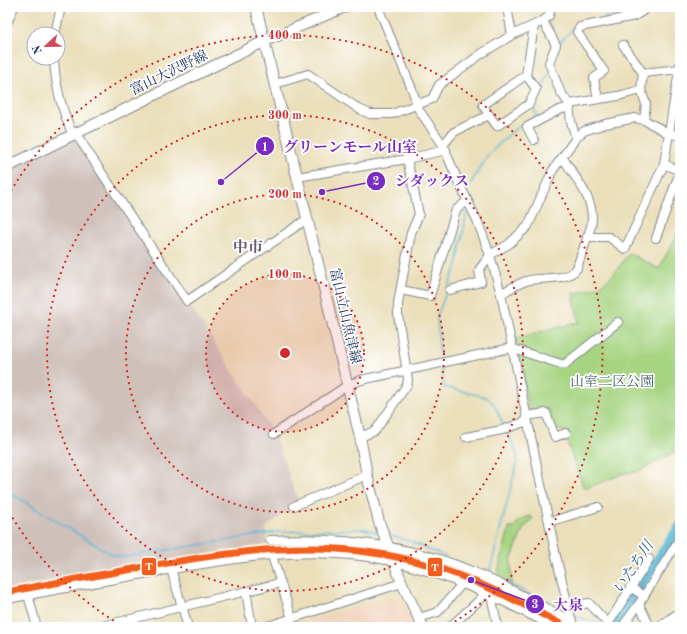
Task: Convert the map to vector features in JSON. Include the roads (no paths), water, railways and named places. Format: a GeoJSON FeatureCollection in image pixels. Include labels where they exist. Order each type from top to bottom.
{"type":"FeatureCollection","features":[{"type":"Feature","properties":{"kind":"main road","name":"富山立山魚津線"},"geometry":{"type":"LineString","coordinates":[[256,7],[348,385],[375,506],[388,548],[402,583],[421,623]]}},
{"type":"Feature","properties":{"kind":"main road","name":"富山大沢野線"},"geometry":{"type":"LineString","coordinates":[[7,167],[264,42],[345,7]]}},
{"type":"Feature","properties":{"kind":"main road"},"geometry":{"type":"LineString","coordinates":[[660,627],[680,613]]}},
{"type":"Feature","properties":{"kind":"street"},"geometry":{"type":"LineString","coordinates":[[7,21],[14,7]]}},
{"type":"Feature","properties":{"kind":"street"},"geometry":{"type":"LineString","coordinates":[[57,26],[61,7]]}},
{"type":"Feature","properties":{"kind":"street"},"geometry":{"type":"LineString","coordinates":[[378,7],[419,110],[444,147],[490,255],[501,294],[511,348],[572,624]]}},
{"type":"Feature","properties":{"kind":"street"},"geometry":{"type":"LineString","coordinates":[[507,7],[512,35]]}},
{"type":"Feature","properties":{"kind":"street"},"geometry":{"type":"LineString","coordinates":[[275,84],[308,74],[358,109],[375,114],[392,114],[405,110],[417,103],[432,99],[439,85],[481,54],[512,35],[543,21],[549,16],[551,7]]}},
{"type":"Feature","properties":{"kind":"street"},"geometry":{"type":"LineString","coordinates":[[598,99],[594,78],[604,72],[576,32],[580,27],[635,16],[644,10],[644,7]]}},
{"type":"Feature","properties":{"kind":"street"},"geometry":{"type":"LineString","coordinates":[[543,21],[556,45],[548,63],[560,91],[569,106],[571,122],[576,138]]}},
{"type":"Feature","properties":{"kind":"street"},"geometry":{"type":"LineString","coordinates":[[526,75],[483,105],[497,126],[529,104],[536,89],[526,75],[534,26]]}},
{"type":"Feature","properties":{"kind":"street"},"geometry":{"type":"LineString","coordinates":[[623,45],[643,73],[641,90],[646,104],[644,120]]}},
{"type":"Feature","properties":{"kind":"street"},"geometry":{"type":"LineString","coordinates":[[54,66],[62,111],[75,134],[187,301],[307,220]]}},
{"type":"Feature","properties":{"kind":"street"},"geometry":{"type":"LineString","coordinates":[[587,237],[610,237],[625,249],[664,164],[680,67],[643,73]]}},
{"type":"Feature","properties":{"kind":"street"},"geometry":{"type":"LineString","coordinates":[[534,140],[527,127],[559,110],[569,106],[641,90]]}},
{"type":"Feature","properties":{"kind":"street"},"geometry":{"type":"LineString","coordinates":[[297,177],[407,159],[444,147],[454,132],[489,115]]}},
{"type":"Feature","properties":{"kind":"street"},"geometry":{"type":"LineString","coordinates":[[450,290],[481,282],[478,270],[490,255],[509,244],[528,226],[545,184],[553,170],[576,138],[584,131],[605,124],[635,118],[644,120],[668,133],[680,136]]}},
{"type":"Feature","properties":{"kind":"street"},"geometry":{"type":"LineString","coordinates":[[501,294],[526,281],[564,276],[574,272],[587,237],[592,218],[591,208],[587,196],[563,158]]}},
{"type":"Feature","properties":{"kind":"street"},"geometry":{"type":"LineString","coordinates":[[360,437],[375,431],[407,384],[408,370],[398,315],[411,233],[419,214],[407,159]]}},
{"type":"Feature","properties":{"kind":"street"},"geometry":{"type":"LineString","coordinates":[[656,238],[679,174],[678,170],[664,164]]}},
{"type":"Feature","properties":{"kind":"street"},"geometry":{"type":"LineString","coordinates":[[401,290],[430,296],[456,210],[468,201]]}},
{"type":"Feature","properties":{"kind":"street"},"geometry":{"type":"LineString","coordinates":[[274,434],[348,385],[361,380],[511,348],[564,365],[618,322]]}},
{"type":"Feature","properties":{"kind":"street"},"geometry":{"type":"LineString","coordinates":[[466,437],[502,430],[527,418],[546,413],[555,437],[566,433]]}},
{"type":"Feature","properties":{"kind":"street"},"geometry":{"type":"LineString","coordinates":[[294,506],[367,475]]}},
{"type":"Feature","properties":{"kind":"street"},"geometry":{"type":"LineString","coordinates":[[549,522],[598,506]]}},
{"type":"Feature","properties":{"kind":"street"},"geometry":{"type":"LineString","coordinates":[[270,540],[304,538],[388,548],[430,557],[474,572],[572,624]]}},
{"type":"Feature","properties":{"kind":"street"},"geometry":{"type":"LineString","coordinates":[[622,627],[639,604],[680,538]]}},
{"type":"Feature","properties":{"kind":"street"},"geometry":{"type":"LineString","coordinates":[[7,599],[241,557],[326,554],[354,556],[395,563],[428,571],[488,595],[554,627]]}},
{"type":"Feature","properties":{"kind":"street"},"geometry":{"type":"LineString","coordinates":[[272,556],[292,618]]}},
{"type":"Feature","properties":{"kind":"street"},"geometry":{"type":"LineString","coordinates":[[569,608],[589,603],[608,624],[649,559]]}},
{"type":"Feature","properties":{"kind":"street"},"geometry":{"type":"LineString","coordinates":[[171,569],[188,627]]}},
{"type":"Feature","properties":{"kind":"street"},"geometry":{"type":"LineString","coordinates":[[98,627],[280,583]]}},
{"type":"Feature","properties":{"kind":"street"},"geometry":{"type":"LineString","coordinates":[[265,627],[402,583]]}},
{"type":"Feature","properties":{"kind":"street"},"geometry":{"type":"LineString","coordinates":[[421,623],[438,612],[462,584]]}},
{"type":"Feature","properties":{"kind":"street"},"geometry":{"type":"LineString","coordinates":[[630,587],[644,596]]}},
{"type":"Feature","properties":{"kind":"street"},"geometry":{"type":"LineString","coordinates":[[246,592],[252,627]]}},
{"type":"Feature","properties":{"kind":"street"},"geometry":{"type":"LineString","coordinates":[[28,595],[36,627]]}},
{"type":"Feature","properties":{"kind":"street"},"geometry":{"type":"LineString","coordinates":[[450,627],[488,595]]}},
{"type":"Feature","properties":{"kind":"street"},"geometry":{"type":"LineString","coordinates":[[488,595],[498,627]]}},
{"type":"Feature","properties":{"kind":"street"},"geometry":{"type":"LineString","coordinates":[[639,604],[650,627]]}},
{"type":"Feature","properties":{"kind":"waterway"},"geometry":{"type":"LineString","coordinates":[[603,18],[634,11],[641,7]]}},
{"type":"Feature","properties":{"kind":"waterway"},"geometry":{"type":"LineString","coordinates":[[558,44],[578,24]]}},
{"type":"Feature","properties":{"kind":"waterway"},"geometry":{"type":"LineString","coordinates":[[466,191],[489,154],[514,130],[536,116],[534,106],[549,74]]}},
{"type":"Feature","properties":{"kind":"waterway"},"geometry":{"type":"LineString","coordinates":[[440,359],[437,316],[457,265],[466,216],[464,206]]}},
{"type":"Feature","properties":{"kind":"waterway"},"geometry":{"type":"LineString","coordinates":[[441,365],[444,387],[486,397],[494,404],[504,426]]}},
{"type":"Feature","properties":{"kind":"waterway"},"geometry":{"type":"LineString","coordinates":[[489,574],[517,463],[516,451],[507,431]]}},
{"type":"Feature","properties":{"kind":"waterway"},"geometry":{"type":"LineString","coordinates":[[7,491],[113,555],[124,557],[278,532],[365,529],[379,533]]}},
{"type":"Feature","properties":{"kind":"waterway","name":"いたち川"},"geometry":{"type":"LineString","coordinates":[[613,627],[680,526]]}},
{"type":"Feature","properties":{"kind":"waterway"},"geometry":{"type":"LineString","coordinates":[[388,535],[407,540],[446,557]]}},
{"type":"Feature","properties":{"kind":"waterway"},"geometry":{"type":"LineString","coordinates":[[494,577],[566,612]]}},
{"type":"Feature","properties":{"kind":"waterway"},"geometry":{"type":"LineString","coordinates":[[573,615],[605,626]]}},
{"type":"Feature","properties":{"kind":"place","name":"グリーンモール山室"},"geometry":{"type":"Point","coordinates":[221,182]}},
{"type":"Feature","properties":{"kind":"place","name":"シダックス"},"geometry":{"type":"Point","coordinates":[322,192]}},
{"type":"Feature","properties":{"kind":"place","name":"大泉"},"geometry":{"type":"Point","coordinates":[471,580]}},
{"type":"Feature","properties":{"kind":"district","name":"中市"},"geometry":{"type":"Point","coordinates":[248,248]}},
{"type":"Feature","properties":{"kind":"park label","name":"山室二区公園"},"geometry":{"type":"Point","coordinates":[612,382]}}]}
